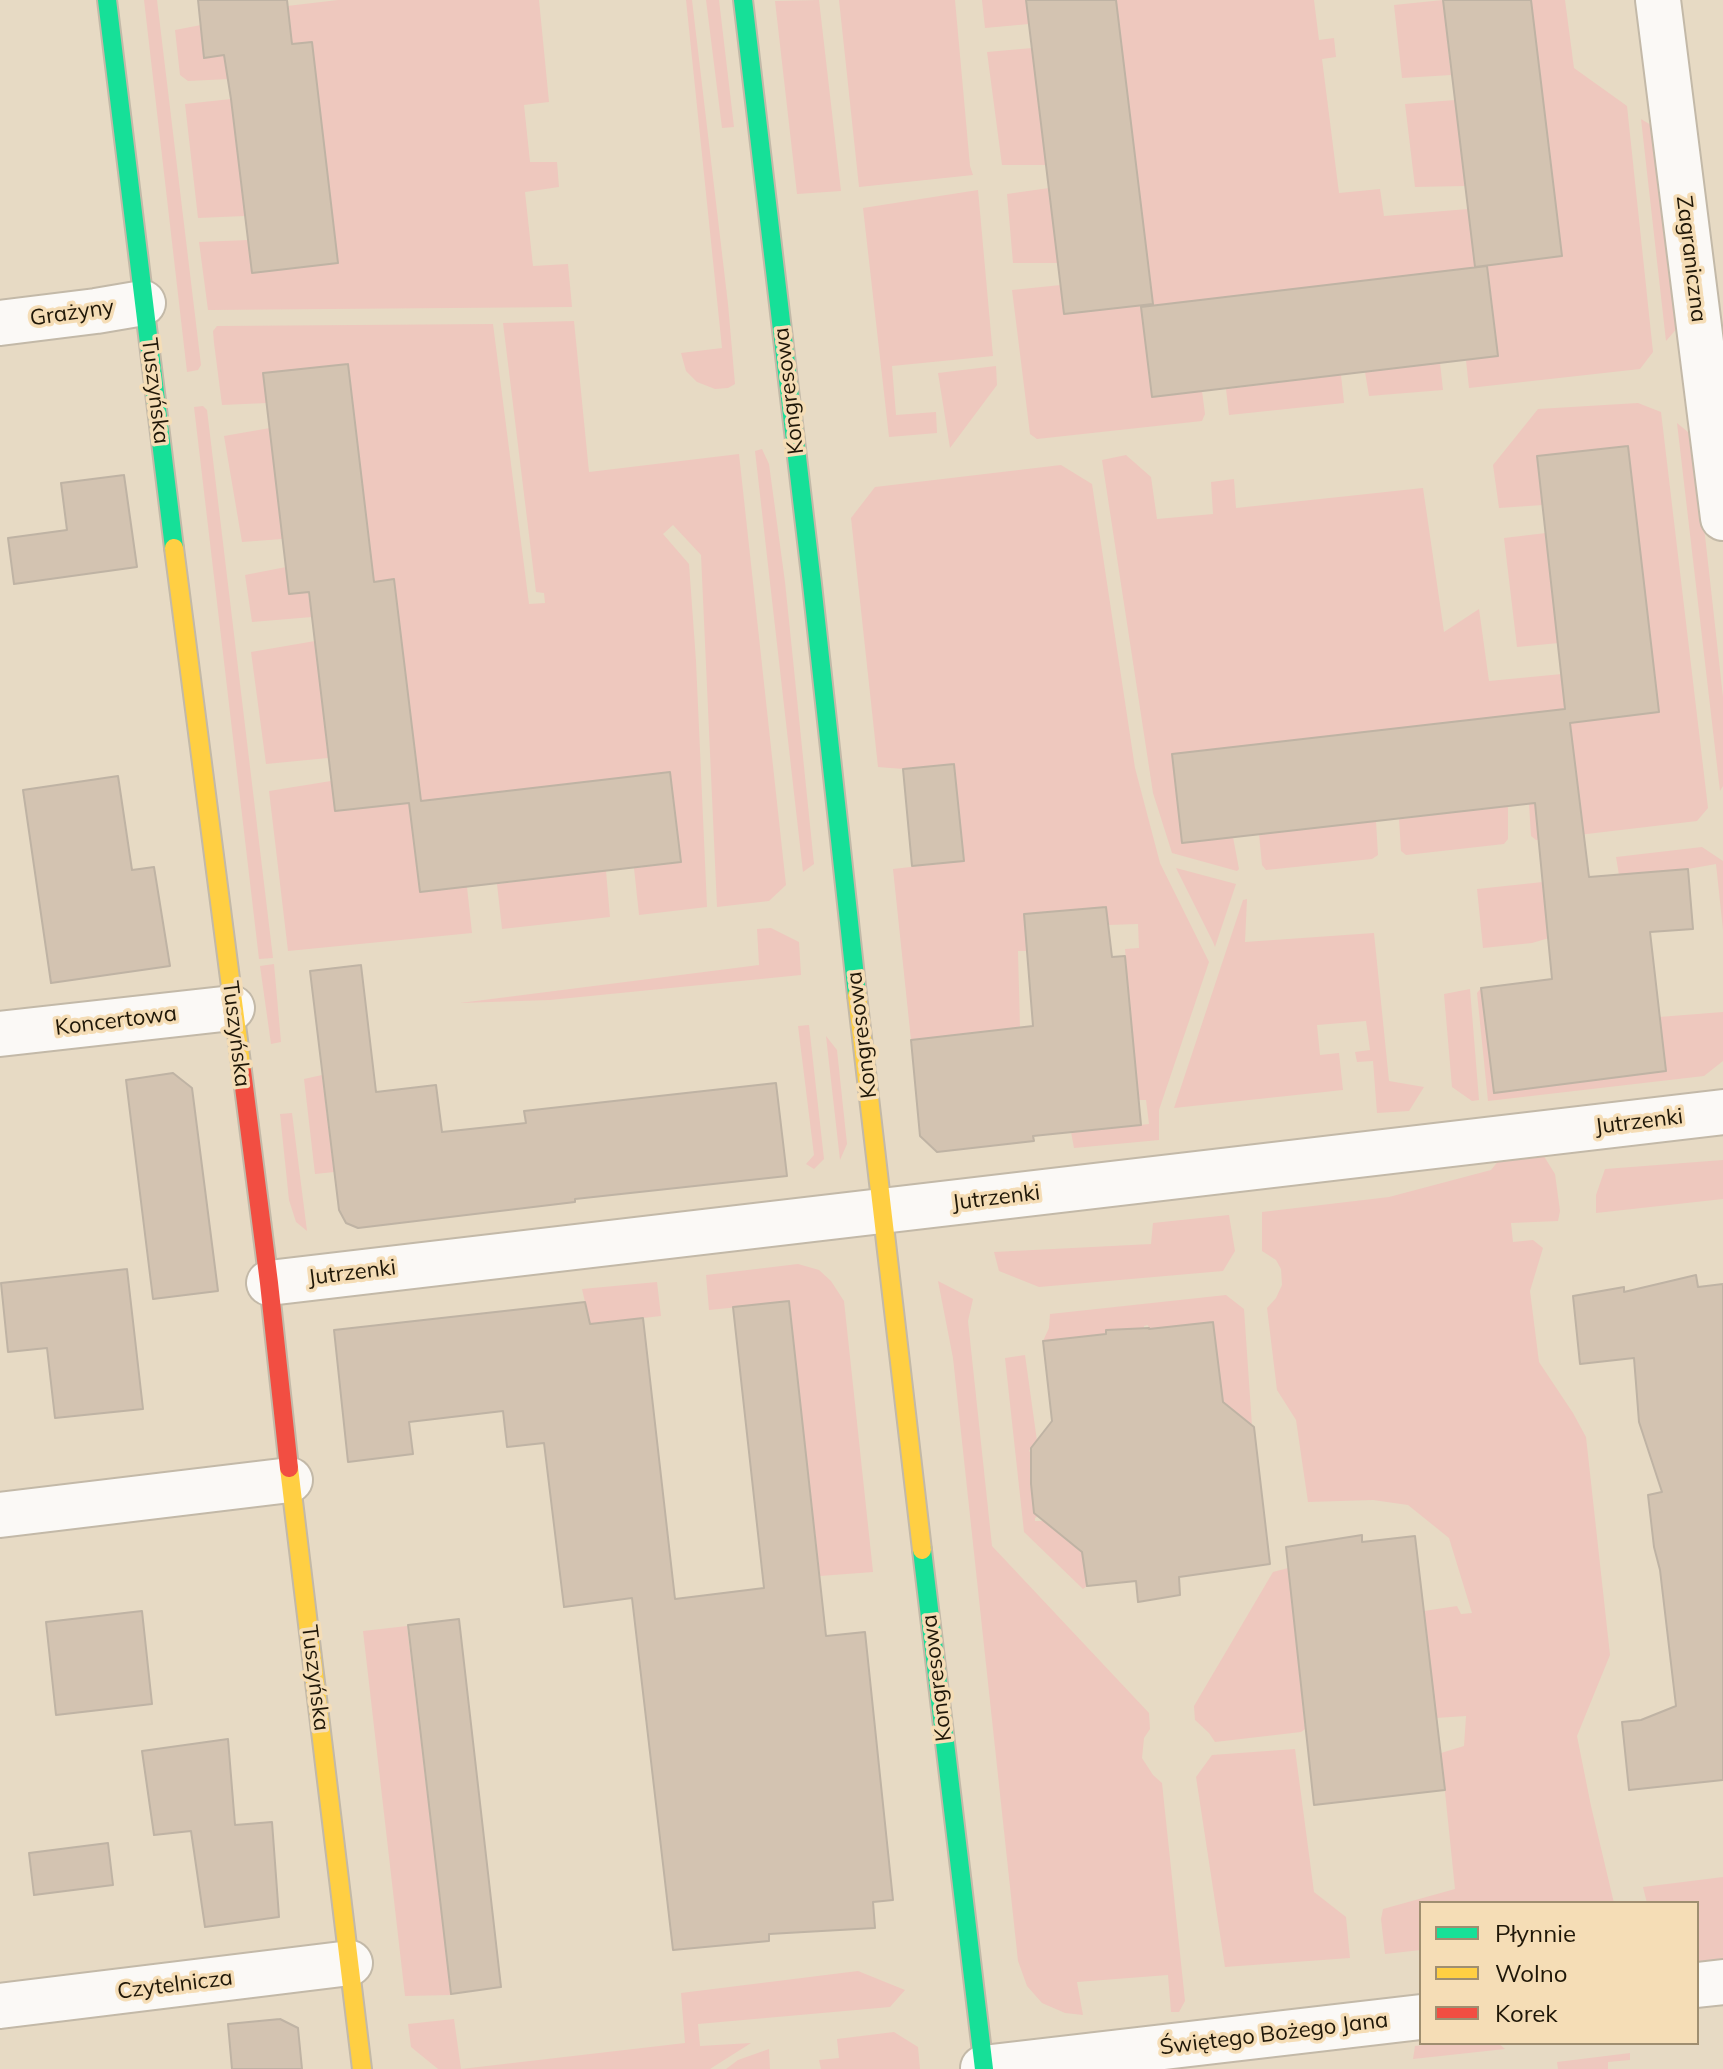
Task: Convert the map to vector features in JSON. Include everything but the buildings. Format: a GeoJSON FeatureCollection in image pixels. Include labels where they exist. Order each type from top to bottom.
{"type":"FeatureCollection","features":[{"type":"Feature","properties":{"kind":"street","name":"Tuszyńska"},"geometry":{"type":"LineString","coordinates":[[107,0],[269,1283],[362,2069]]}},
{"type":"Feature","properties":{"kind":"street","name":"Kongresowa"},"geometry":{"type":"LineString","coordinates":[[743,0],[812,584],[846,905],[984,2068]]}},
{"type":"Feature","properties":{"kind":"street","name":"Zagraniczna"},"geometry":{"type":"LineString","coordinates":[[1658,0],[1723,518]]}},
{"type":"Feature","properties":{"kind":"street","name":"Grażyny"},"geometry":{"type":"LineString","coordinates":[[0,323],[143,303]]}},
{"type":"Feature","properties":{"kind":"street","name":"Koncertowa"},"geometry":{"type":"LineString","coordinates":[[0,1034],[232,1008]]}},
{"type":"Feature","properties":{"kind":"street","name":"Jutrzenki"},"geometry":{"type":"LineString","coordinates":[[269,1283],[1723,1112]]}},
{"type":"Feature","properties":{"kind":"street"},"geometry":{"type":"LineString","coordinates":[[0,1515],[290,1480]]}},
{"type":"Feature","properties":{"kind":"street","name":"Czytelnicza"},"geometry":{"type":"LineString","coordinates":[[0,2006],[350,1963]]}},
{"type":"Feature","properties":{"kind":"street"},"geometry":{"type":"LineString","coordinates":[[1699,1985],[1723,1982]]}},
{"type":"Feature","properties":{"kind":"street","name":"Świętego Bożego Jana"},"geometry":{"type":"LineString","coordinates":[[984,2068],[1419,2017]]}},
{"type":"Feature","properties":{"kind":"shaded area"},"geometry":{"type":"Polygon","coordinates":[[[144,0],[157,0],[201,365],[198,370],[187,372],[144,0]]]}},
{"type":"Feature","properties":{"kind":"shaded area"},"geometry":{"type":"Polygon","coordinates":[[[338,0],[539,0],[549,102],[524,105],[530,162],[557,162],[559,187],[525,192],[533,266],[568,264],[572,307],[208,310],[199,242],[248,240],[252,273],[338,263],[312,43],[292,44],[287,6],[338,0]]]}},
{"type":"Feature","properties":{"kind":"shaded area"},"geometry":{"type":"Polygon","coordinates":[[[686,0],[692,0],[728,304],[735,384],[728,388],[715,389],[697,382],[686,371],[681,353],[722,348],[686,0]]]}},
{"type":"Feature","properties":{"kind":"shaded area"},"geometry":{"type":"Polygon","coordinates":[[[706,0],[719,0],[734,127],[722,128],[706,0]]]}},
{"type":"Feature","properties":{"kind":"shaded area"},"geometry":{"type":"Polygon","coordinates":[[[819,0],[841,191],[797,194],[775,1],[819,0]]]}},
{"type":"Feature","properties":{"kind":"shaded area"},"geometry":{"type":"Polygon","coordinates":[[[839,0],[955,0],[973,175],[859,187],[839,0]]]}},
{"type":"Feature","properties":{"kind":"shaded area"},"geometry":{"type":"Polygon","coordinates":[[[982,0],[1026,0],[1029,24],[985,28],[982,0]]]}},
{"type":"Feature","properties":{"kind":"shaded area"},"geometry":{"type":"Polygon","coordinates":[[[1116,0],[1314,0],[1319,40],[1334,38],[1336,57],[1322,59],[1339,193],[1380,189],[1384,216],[1468,209],[1475,268],[1153,306],[1116,0]]]}},
{"type":"Feature","properties":{"kind":"shaded area"},"geometry":{"type":"Polygon","coordinates":[[[1443,0],[1451,75],[1402,78],[1394,5],[1443,0]]]}},
{"type":"Feature","properties":{"kind":"shaded area"},"geometry":{"type":"Polygon","coordinates":[[[1531,0],[1565,0],[1574,68],[1627,106],[1653,352],[1640,369],[1469,388],[1466,360],[1498,356],[1487,265],[1562,256],[1531,0]]]}},
{"type":"Feature","properties":{"kind":"shaded area"},"geometry":{"type":"Polygon","coordinates":[[[201,25],[204,55],[226,55],[229,79],[188,81],[180,75],[175,30],[201,25]]]}},
{"type":"Feature","properties":{"kind":"shaded area"},"geometry":{"type":"Polygon","coordinates":[[[1032,48],[1046,165],[1002,165],[987,52],[1032,48]]]}},
{"type":"Feature","properties":{"kind":"shaded area"},"geometry":{"type":"Polygon","coordinates":[[[231,99],[245,216],[198,218],[185,104],[231,99]]]}},
{"type":"Feature","properties":{"kind":"shaded area"},"geometry":{"type":"Polygon","coordinates":[[[1455,100],[1465,186],[1415,187],[1405,104],[1455,100]]]}},
{"type":"Feature","properties":{"kind":"shaded area"},"geometry":{"type":"Polygon","coordinates":[[[1641,119],[1656,128],[1679,326],[1666,341],[1641,119]]]}},
{"type":"Feature","properties":{"kind":"shaded area"},"geometry":{"type":"Polygon","coordinates":[[[1049,188],[1058,263],[1013,263],[1007,194],[1049,188]]]}},
{"type":"Feature","properties":{"kind":"shaded area"},"geometry":{"type":"Polygon","coordinates":[[[978,190],[993,356],[892,366],[896,415],[936,412],[937,433],[889,437],[863,208],[978,190]]]}},
{"type":"Feature","properties":{"kind":"shaded area"},"geometry":{"type":"Polygon","coordinates":[[[1061,285],[1065,314],[1141,305],[1152,397],[1202,391],[1205,414],[1202,421],[1037,439],[1030,434],[1012,290],[1061,285]]]}},
{"type":"Feature","properties":{"kind":"shaded area"},"geometry":{"type":"Polygon","coordinates":[[[574,321],[589,472],[739,454],[786,885],[769,901],[717,907],[701,555],[673,525],[663,534],[689,564],[707,907],[639,915],[634,868],[681,862],[670,773],[421,801],[394,580],[374,582],[348,364],[263,373],[267,403],[222,405],[213,331],[217,326],[493,324],[529,604],[545,603],[544,593],[536,592],[503,323],[574,321]]]}},
{"type":"Feature","properties":{"kind":"shaded area"},"geometry":{"type":"Polygon","coordinates":[[[1440,363],[1443,390],[1369,396],[1365,372],[1440,363]]]}},
{"type":"Feature","properties":{"kind":"shaded area"},"geometry":{"type":"Polygon","coordinates":[[[996,366],[997,385],[950,448],[938,373],[996,366]]]}},
{"type":"Feature","properties":{"kind":"shaded area"},"geometry":{"type":"Polygon","coordinates":[[[1341,375],[1344,403],[1229,415],[1226,389],[1341,375]]]}},
{"type":"Feature","properties":{"kind":"shaded area"},"geometry":{"type":"Polygon","coordinates":[[[1638,403],[1661,412],[1708,808],[1697,821],[1536,840],[1531,836],[1529,804],[1579,797],[1570,723],[1659,712],[1628,447],[1543,505],[1499,508],[1493,465],[1538,409],[1638,403]]]}},
{"type":"Feature","properties":{"kind":"shaded area"},"geometry":{"type":"Polygon","coordinates":[[[203,406],[207,410],[273,958],[259,959],[194,407],[203,406]]]}},
{"type":"Feature","properties":{"kind":"shaded area"},"geometry":{"type":"Polygon","coordinates":[[[1677,423],[1694,437],[1723,697],[1723,786],[1720,791],[1677,423]]]}},
{"type":"Feature","properties":{"kind":"shaded area"},"geometry":{"type":"Polygon","coordinates":[[[270,428],[282,539],[242,542],[224,436],[270,428]]]}},
{"type":"Feature","properties":{"kind":"shaded area"},"geometry":{"type":"Polygon","coordinates":[[[762,449],[769,464],[785,582],[814,864],[803,872],[755,451],[762,449]]]}},
{"type":"Feature","properties":{"kind":"shaded area"},"geometry":{"type":"Polygon","coordinates":[[[1126,455],[1151,477],[1157,519],[1213,514],[1211,482],[1234,479],[1236,508],[1423,488],[1444,632],[1479,609],[1489,681],[1562,674],[1566,709],[1172,754],[1182,843],[1233,837],[1239,869],[1237,871],[1172,853],[1153,793],[1102,460],[1126,455]]]}},
{"type":"Feature","properties":{"kind":"shaded area"},"geometry":{"type":"Polygon","coordinates":[[[1061,465],[1092,484],[1135,768],[1160,863],[1209,962],[1159,1110],[1159,1140],[1074,1148],[1071,1132],[1149,1124],[1146,1100],[1138,1100],[1125,949],[1139,948],[1138,924],[1108,925],[1028,951],[1018,951],[1020,1028],[911,1040],[893,869],[963,861],[954,764],[903,769],[878,767],[851,518],[875,487],[1061,465]]]}},
{"type":"Feature","properties":{"kind":"shaded area"},"geometry":{"type":"Polygon","coordinates":[[[1546,533],[1559,643],[1517,647],[1504,538],[1546,533]]]}},
{"type":"Feature","properties":{"kind":"shaded area"},"geometry":{"type":"Polygon","coordinates":[[[286,567],[289,594],[308,592],[312,617],[252,622],[245,575],[286,567]]]}},
{"type":"Feature","properties":{"kind":"shaded area"},"geometry":{"type":"Polygon","coordinates":[[[315,641],[328,758],[266,764],[251,652],[315,641]]]}},
{"type":"Feature","properties":{"kind":"shaded area"},"geometry":{"type":"Polygon","coordinates":[[[331,781],[335,811],[409,803],[420,892],[467,887],[472,933],[288,951],[269,791],[331,781]]]}},
{"type":"Feature","properties":{"kind":"shaded area"},"geometry":{"type":"Polygon","coordinates":[[[1508,806],[1508,839],[1504,844],[1406,855],[1401,851],[1399,819],[1508,806]]]}},
{"type":"Feature","properties":{"kind":"shaded area"},"geometry":{"type":"Polygon","coordinates":[[[1376,821],[1378,855],[1372,859],[1266,870],[1262,865],[1259,834],[1376,821]]]}},
{"type":"Feature","properties":{"kind":"shaded area"},"geometry":{"type":"Polygon","coordinates":[[[1702,847],[1723,861],[1723,930],[1716,864],[1619,875],[1616,857],[1702,847]]]}},
{"type":"Feature","properties":{"kind":"shaded area"},"geometry":{"type":"Polygon","coordinates":[[[1176,868],[1236,884],[1215,947],[1213,942],[1176,868]]]}},
{"type":"Feature","properties":{"kind":"shaded area"},"geometry":{"type":"Polygon","coordinates":[[[606,871],[610,917],[502,929],[497,884],[606,871]]]}},
{"type":"Feature","properties":{"kind":"shaded area"},"geometry":{"type":"Polygon","coordinates":[[[1543,882],[1563,934],[1532,943],[1483,948],[1477,889],[1543,882]]]}},
{"type":"Feature","properties":{"kind":"shaded area"},"geometry":{"type":"Polygon","coordinates":[[[1247,899],[1245,942],[1374,933],[1389,1081],[1424,1087],[1409,1111],[1377,1113],[1373,1061],[1357,1062],[1355,1052],[1370,1050],[1366,1021],[1317,1025],[1320,1055],[1339,1053],[1343,1090],[1174,1108],[1243,900],[1247,899]]]}},
{"type":"Feature","properties":{"kind":"shaded area"},"geometry":{"type":"Polygon","coordinates":[[[771,928],[799,942],[801,975],[550,1000],[460,1003],[759,965],[757,929],[771,928]]]}},
{"type":"Feature","properties":{"kind":"shaded area"},"geometry":{"type":"Polygon","coordinates":[[[274,964],[281,1042],[271,1044],[260,966],[274,964]]]}},
{"type":"Feature","properties":{"kind":"shaded area"},"geometry":{"type":"Polygon","coordinates":[[[1481,988],[1495,1093],[1665,1071],[1659,1017],[1723,1012],[1723,1061],[1704,1076],[1488,1101],[1477,993],[1481,988]]]}},
{"type":"Feature","properties":{"kind":"shaded area"},"geometry":{"type":"Polygon","coordinates":[[[1470,989],[1479,1100],[1472,1101],[1452,1087],[1444,994],[1470,989]]]}},
{"type":"Feature","properties":{"kind":"shaded area"},"geometry":{"type":"Polygon","coordinates":[[[809,1025],[824,1159],[814,1169],[806,1164],[814,1155],[798,1026],[809,1025]]]}},
{"type":"Feature","properties":{"kind":"shaded area"},"geometry":{"type":"Polygon","coordinates":[[[826,1036],[837,1050],[847,1144],[840,1160],[826,1036]]]}},
{"type":"Feature","properties":{"kind":"shaded area"},"geometry":{"type":"Polygon","coordinates":[[[322,1075],[334,1172],[315,1174],[304,1079],[322,1075]]]}},
{"type":"Feature","properties":{"kind":"shaded area"},"geometry":{"type":"Polygon","coordinates":[[[292,1113],[307,1231],[296,1222],[289,1200],[280,1114],[292,1113]]]}},
{"type":"Feature","properties":{"kind":"shaded area"},"geometry":{"type":"Polygon","coordinates":[[[1542,1153],[1555,1174],[1560,1211],[1558,1221],[1511,1223],[1513,1242],[1533,1240],[1543,1248],[1530,1291],[1539,1362],[1586,1437],[1610,1655],[1577,1736],[1614,1901],[1419,1901],[1419,1950],[1385,1954],[1381,1919],[1383,1909],[1455,1889],[1441,1753],[1464,1746],[1466,1716],[1436,1718],[1424,1611],[1457,1606],[1461,1614],[1472,1613],[1449,1538],[1408,1505],[1373,1500],[1308,1502],[1296,1420],[1277,1390],[1267,1308],[1282,1285],[1281,1269],[1276,1260],[1262,1251],[1262,1212],[1389,1197],[1491,1170],[1499,1160],[1542,1153]]]}},
{"type":"Feature","properties":{"kind":"shaded area"},"geometry":{"type":"Polygon","coordinates":[[[1723,1160],[1723,1199],[1596,1213],[1596,1195],[1605,1169],[1723,1160]]]}},
{"type":"Feature","properties":{"kind":"shaded area"},"geometry":{"type":"Polygon","coordinates":[[[1229,1215],[1235,1251],[1223,1271],[1039,1287],[999,1271],[994,1252],[1151,1244],[1153,1223],[1229,1215]]]}},
{"type":"Feature","properties":{"kind":"shaded area"},"geometry":{"type":"Polygon","coordinates":[[[798,1264],[819,1270],[831,1281],[844,1301],[873,1572],[820,1576],[789,1302],[709,1310],[706,1275],[798,1264]]]}},
{"type":"Feature","properties":{"kind":"shaded area"},"geometry":{"type":"Polygon","coordinates":[[[938,1281],[973,1299],[968,1321],[992,1546],[1149,1713],[1150,1729],[1144,1738],[1142,1758],[1162,1783],[1185,2001],[1179,2012],[1171,2012],[1168,1975],[1077,1982],[1083,2015],[1065,2013],[1042,2003],[1027,1986],[1018,1961],[953,1358],[938,1281]]]}},
{"type":"Feature","properties":{"kind":"shaded area"},"geometry":{"type":"Polygon","coordinates":[[[657,1282],[661,1316],[590,1324],[582,1289],[657,1282]]]}},
{"type":"Feature","properties":{"kind":"shaded area"},"geometry":{"type":"Polygon","coordinates":[[[1226,1295],[1244,1309],[1252,1426],[1223,1402],[1213,1322],[1149,1329],[1148,1325],[1144,1326],[1144,1335],[1106,1334],[1043,1341],[1049,1328],[1050,1314],[1226,1295]]]}},
{"type":"Feature","properties":{"kind":"shaded area"},"geometry":{"type":"Polygon","coordinates":[[[1025,1355],[1037,1441],[1029,1451],[1049,1467],[1039,1478],[1031,1480],[1039,1516],[1035,1521],[1044,1521],[1082,1552],[1087,1586],[1083,1589],[1024,1532],[1005,1358],[1025,1355]]]}},
{"type":"Feature","properties":{"kind":"shaded area"},"geometry":{"type":"Polygon","coordinates":[[[1288,1568],[1292,1606],[1300,1606],[1302,1624],[1294,1625],[1305,1729],[1215,1742],[1195,1720],[1194,1706],[1273,1572],[1288,1568]]]}},
{"type":"Feature","properties":{"kind":"shaded area"},"geometry":{"type":"Polygon","coordinates":[[[407,1626],[451,1995],[405,1996],[363,1631],[407,1626]]]}},
{"type":"Feature","properties":{"kind":"shaded area"},"geometry":{"type":"Polygon","coordinates":[[[1295,1749],[1314,1892],[1346,1917],[1350,1958],[1225,1967],[1196,1777],[1212,1755],[1295,1749]]]}},
{"type":"Feature","properties":{"kind":"shaded area"},"geometry":{"type":"Polygon","coordinates":[[[1723,1877],[1723,1962],[1699,1965],[1699,1901],[1646,1901],[1643,1887],[1723,1877]]]}},
{"type":"Feature","properties":{"kind":"shaded area"},"geometry":{"type":"Polygon","coordinates":[[[858,1971],[905,1990],[890,2007],[698,2024],[700,2046],[751,2043],[710,2069],[461,2069],[685,2043],[681,1993],[858,1971]]]}},
{"type":"Feature","properties":{"kind":"shaded area"},"geometry":{"type":"Polygon","coordinates":[[[454,2019],[461,2069],[438,2069],[411,2047],[408,2024],[454,2019]]]}},
{"type":"Feature","properties":{"kind":"shaded area"},"geometry":{"type":"Polygon","coordinates":[[[894,2032],[918,2047],[920,2069],[821,2069],[819,2060],[839,2058],[837,2039],[894,2032]]]}},
{"type":"Feature","properties":{"kind":"shaded area"},"geometry":{"type":"Polygon","coordinates":[[[1500,2045],[1505,2049],[1413,2059],[1415,2046],[1500,2045]]]}},
{"type":"Feature","properties":{"kind":"shaded area"},"geometry":{"type":"Polygon","coordinates":[[[769,2049],[770,2069],[726,2069],[738,2060],[769,2049]]]}},
{"type":"Feature","properties":{"kind":"shaded area"},"geometry":{"type":"Polygon","coordinates":[[[1630,2053],[1630,2060],[1608,2062],[1608,2069],[1558,2069],[1557,2062],[1630,2053]]]}},
{"type":"Feature","properties":{"kind":"traffic: fast"},"geometry":{"type":"LineString","coordinates":[[107,0],[174,548]]}},
{"type":"Feature","properties":{"kind":"traffic: fast"},"geometry":{"type":"LineString","coordinates":[[743,0],[857,995]]}},
{"type":"Feature","properties":{"kind":"traffic: fast"},"geometry":{"type":"LineString","coordinates":[[922,1550],[984,2069]]}},
{"type":"Feature","properties":{"kind":"traffic: slow"},"geometry":{"type":"LineString","coordinates":[[174,548],[242,1071]]}},
{"type":"Feature","properties":{"kind":"traffic: slow"},"geometry":{"type":"LineString","coordinates":[[857,995],[922,1550]]}},
{"type":"Feature","properties":{"kind":"traffic: slow"},"geometry":{"type":"LineString","coordinates":[[289,1468],[362,2069]]}},
{"type":"Feature","properties":{"kind":"traffic: jam"},"geometry":{"type":"LineString","coordinates":[[242,1071],[289,1468]]}}]}
